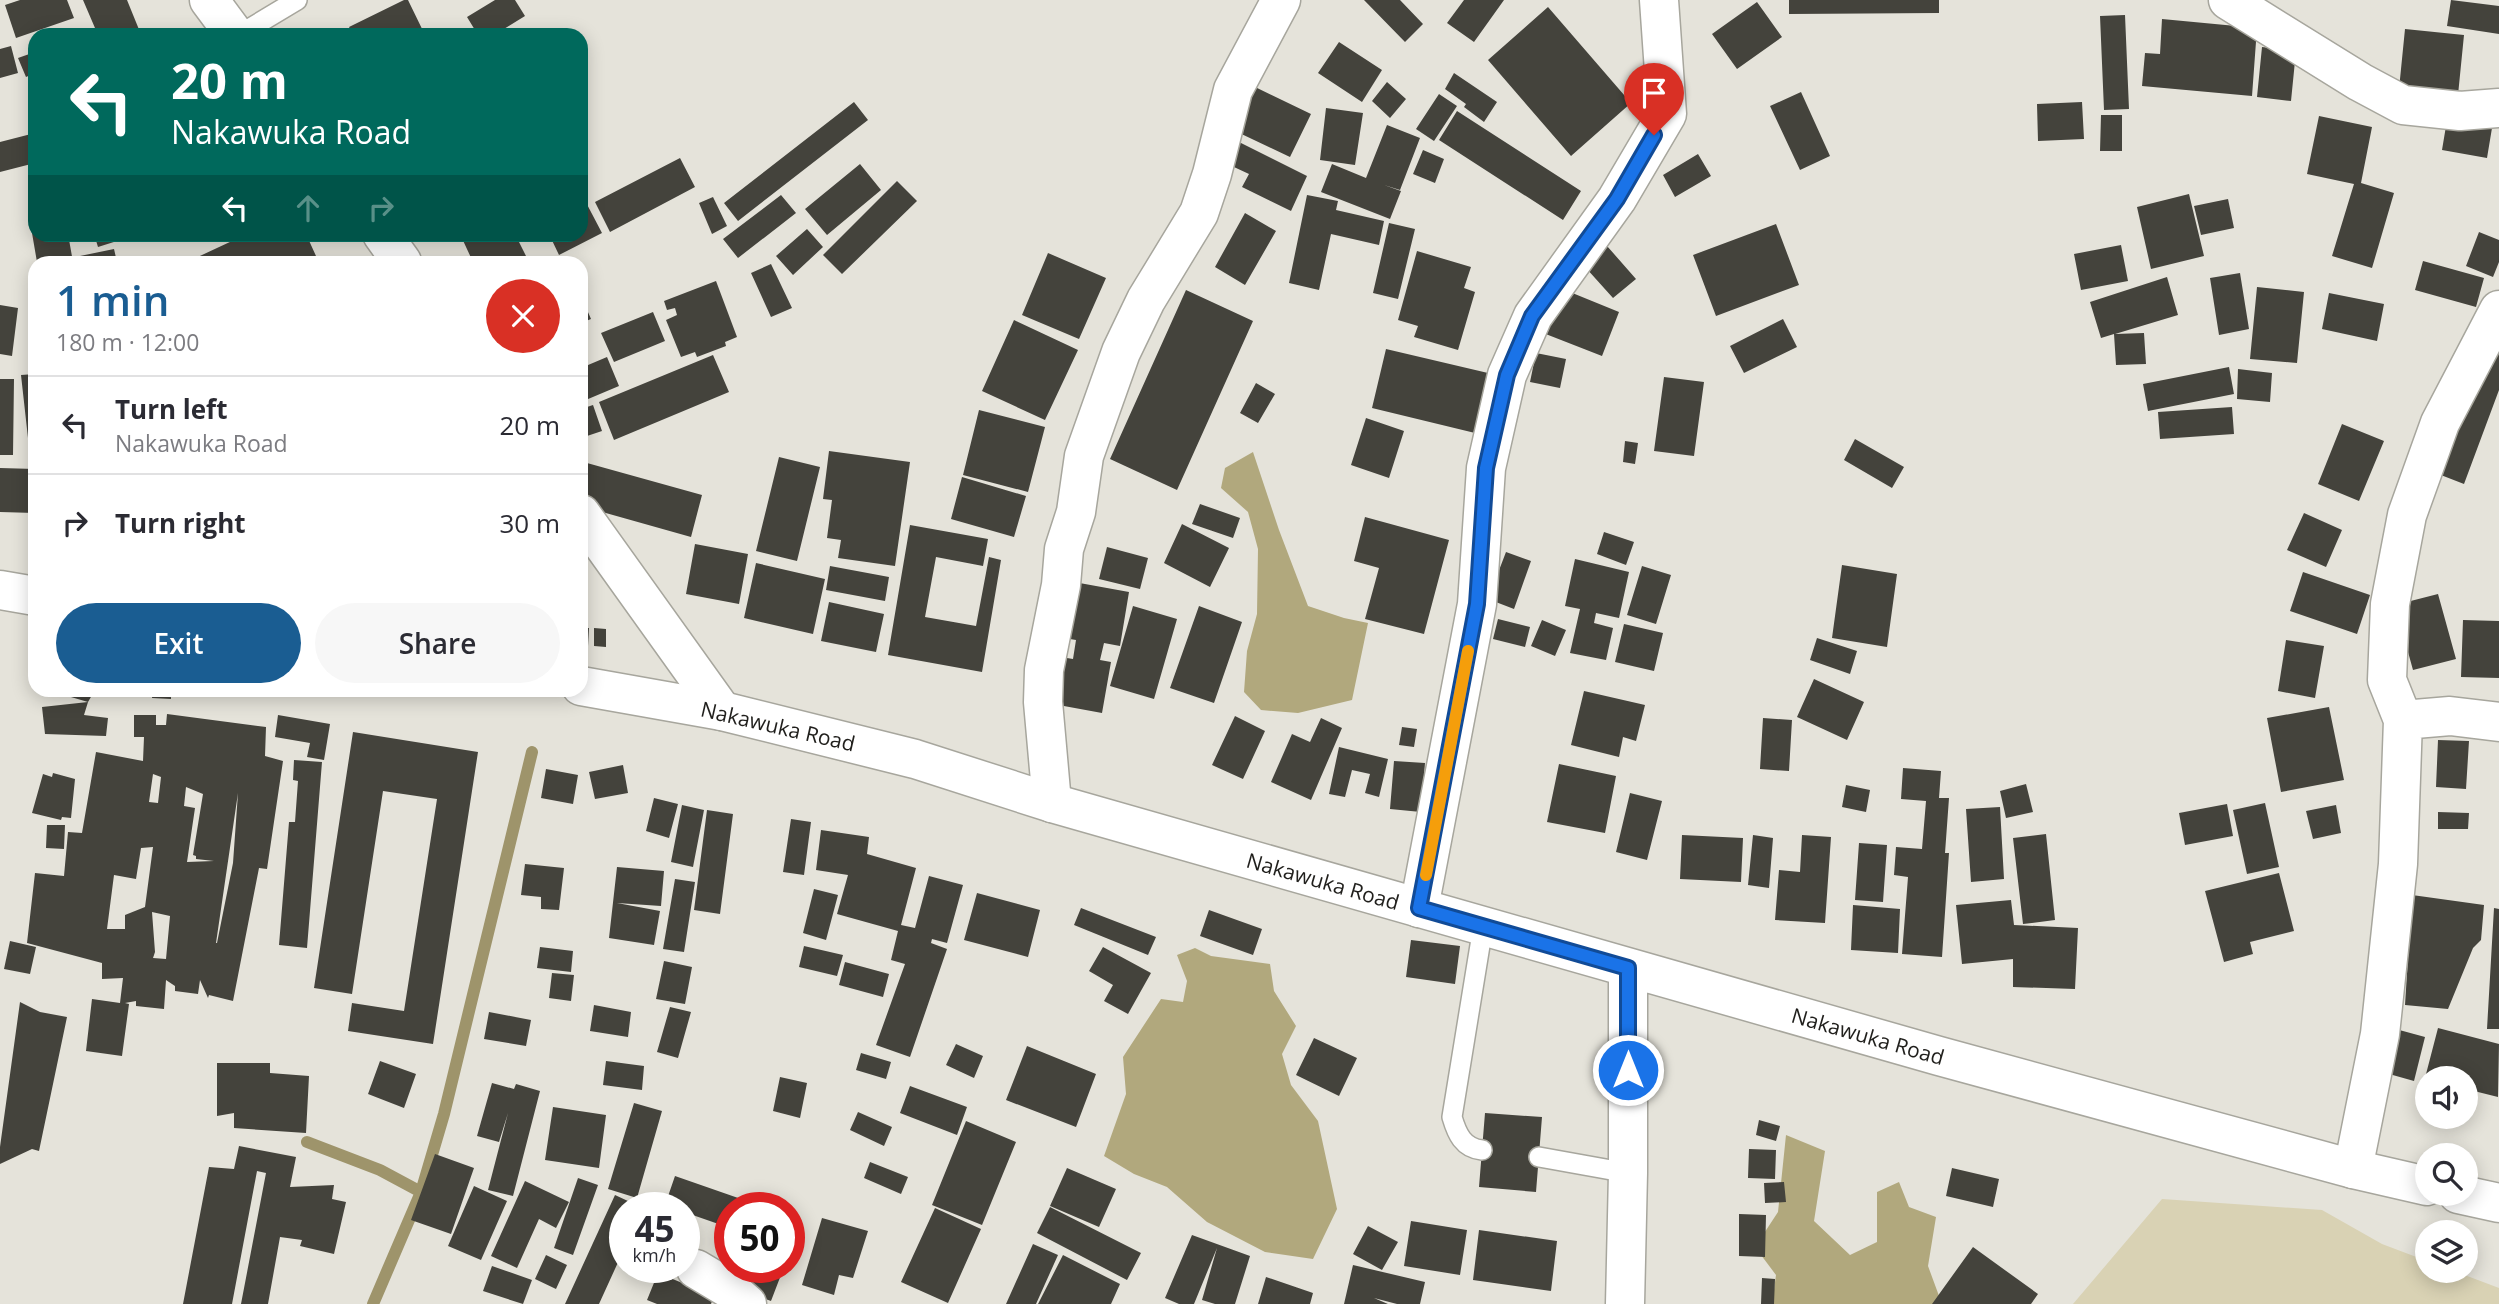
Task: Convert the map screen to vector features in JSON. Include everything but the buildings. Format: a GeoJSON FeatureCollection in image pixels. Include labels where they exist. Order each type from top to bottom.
{"type":"FeatureCollection","features":[{"type":"Feature","properties":{"kind":"street"},"geometry":{"type":"LineString","coordinates":[[209,0],[231,28]]}},
{"type":"Feature","properties":{"kind":"street"},"geometry":{"type":"LineString","coordinates":[[1052,803],[1043,702],[1044,670],[1061,585],[1064,549],[1076,512],[1084,456],[1121,352],[1146,300],[1199,213],[1212,174],[1233,90],[1281,0]]}},
{"type":"Feature","properties":{"kind":"street"},"geometry":{"type":"LineString","coordinates":[[1419,908],[1477,604],[1486,468],[1507,375],[1532,316],[1617,199],[1667,114],[1658,0]]}},
{"type":"Feature","properties":{"kind":"street"},"geometry":{"type":"LineString","coordinates":[[2228,0],[2360,82],[2403,105],[2460,111],[2499,108]]}},
{"type":"Feature","properties":{"kind":"street"},"geometry":{"type":"LineString","coordinates":[[2353,1168],[2380,1034],[2398,864],[2403,720],[2387,680],[2390,604],[2407,515],[2440,424],[2499,310]]}},
{"type":"Feature","properties":{"kind":"street"},"geometry":{"type":"LineString","coordinates":[[588,524],[722,711]]}},
{"type":"Feature","properties":{"kind":"street"},"geometry":{"type":"LineString","coordinates":[[0,590],[28,595]]}},
{"type":"Feature","properties":{"kind":"street","name":"Nakawuka Road"},"geometry":{"type":"LineString","coordinates":[[588,687],[722,711],[915,758],[1052,803],[1483,927],[1939,1056],[2415,1183]]}},
{"type":"Feature","properties":{"kind":"street"},"geometry":{"type":"LineString","coordinates":[[2403,720],[2450,716],[2499,722]]}},
{"type":"Feature","properties":{"kind":"street"},"geometry":{"type":"LineString","coordinates":[[1625,1304],[1628,968]]}},
{"type":"Feature","properties":{"kind":"street"},"geometry":{"type":"LineString","coordinates":[[2478,1198],[2499,1203]]}},
{"type":"Feature","properties":{"kind":"street"},"geometry":{"type":"LineString","coordinates":[[700,1271],[731,1290],[747,1304]]}},
{"type":"Feature","properties":{"kind":"lane"},"geometry":{"type":"LineString","coordinates":[[249,28],[297,0]]}},
{"type":"Feature","properties":{"kind":"lane"},"geometry":{"type":"LineString","coordinates":[[1482,1150],[1474,1149],[1459,1138],[1452,1117],[1483,927]]}},
{"type":"Feature","properties":{"kind":"lane"},"geometry":{"type":"LineString","coordinates":[[1539,1157],[1628,1173]]}},
{"type":"Feature","properties":{"kind":"shaded area"},"geometry":{"type":"Polygon","coordinates":[[[1253,452],[1308,606],[1368,623],[1352,700],[1298,713],[1261,710],[1244,692],[1247,651],[1257,614],[1258,549],[1248,512],[1221,488],[1225,468],[1253,452]]]}},
{"type":"Feature","properties":{"kind":"shaded area"},"geometry":{"type":"Polygon","coordinates":[[[1195,948],[1211,956],[1270,964],[1274,991],[1296,1026],[1282,1054],[1291,1085],[1318,1121],[1337,1209],[1313,1259],[1265,1252],[1207,1222],[1167,1187],[1134,1174],[1104,1156],[1126,1094],[1123,1057],[1161,999],[1183,1002],[1187,981],[1177,955],[1195,948]]]}},
{"type":"Feature","properties":{"kind":"shaded area"},"geometry":{"type":"Polygon","coordinates":[[[1786,1135],[1825,1151],[1814,1221],[1850,1255],[1877,1242],[1877,1192],[1899,1182],[1909,1207],[1936,1217],[1928,1266],[1942,1304],[1772,1304],[1776,1275],[1755,1247],[1778,1212],[1786,1135]]]}},
{"type":"Feature","properties":{"kind":"shaded area"},"geometry":{"type":"Polygon","coordinates":[[[2162,1199],[2322,1210],[2382,1244],[2415,1256],[2415,1283],[2478,1283],[2478,1280],[2499,1288],[2499,1304],[2073,1304],[2162,1199]]]}},
{"type":"Feature","properties":{"kind":"waterway"},"geometry":{"type":"LineString","coordinates":[[373,1304],[421,1192],[444,1114],[532,752]]}},
{"type":"Feature","properties":{"kind":"waterway"},"geometry":{"type":"LineString","coordinates":[[307,1142],[380,1170],[421,1192]]}},
{"type":"Feature","properties":{"kind":"slow traffic"},"geometry":{"type":"LineString","coordinates":[[1426,875],[1468,651]]}},
{"type":"Feature","properties":{"kind":"route"},"geometry":{"type":"LineString","coordinates":[[1628,1070],[1628,968],[1419,908],[1477,604],[1486,468],[1507,375],[1532,316],[1617,199],[1654,135]]}}]}
